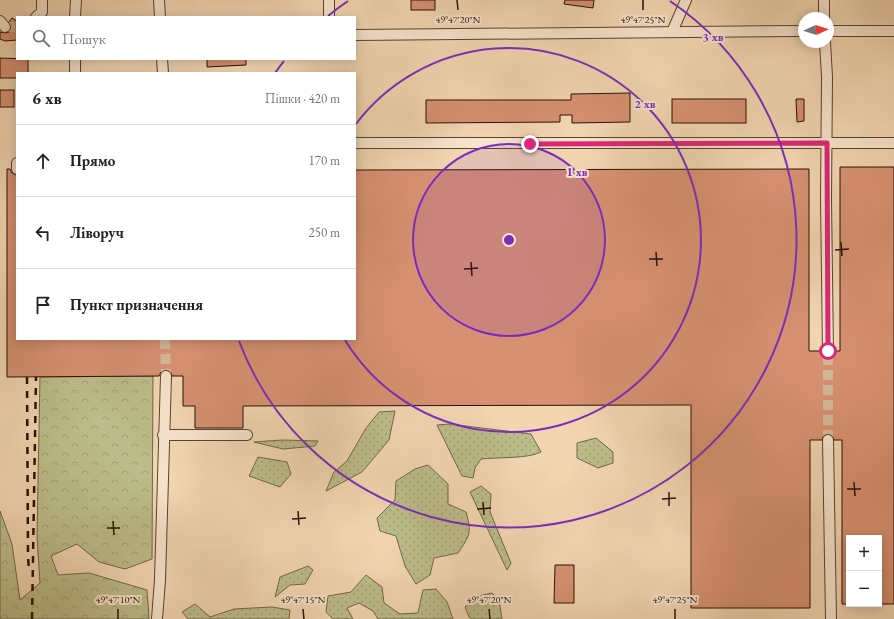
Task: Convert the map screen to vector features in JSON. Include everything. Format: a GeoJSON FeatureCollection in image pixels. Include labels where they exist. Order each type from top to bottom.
{"type":"FeatureCollection","features":[{"type":"Feature","properties":{"kind":"street"},"geometry":{"type":"LineString","coordinates":[[37,16],[42,12],[42,0]]}},
{"type":"Feature","properties":{"kind":"street"},"geometry":{"type":"LineString","coordinates":[[76,0],[76,16]]}},
{"type":"Feature","properties":{"kind":"street"},"geometry":{"type":"LineString","coordinates":[[159,0],[160,16]]}},
{"type":"Feature","properties":{"kind":"street"},"geometry":{"type":"LineString","coordinates":[[329,0],[329,16]]}},
{"type":"Feature","properties":{"kind":"street"},"geometry":{"type":"LineString","coordinates":[[672,32],[686,0]]}},
{"type":"Feature","properties":{"kind":"street"},"geometry":{"type":"LineString","coordinates":[[824,0],[824,12]]}},
{"type":"Feature","properties":{"kind":"street"},"geometry":{"type":"LineString","coordinates":[[356,35],[505,32],[798,31]]}},
{"type":"Feature","properties":{"kind":"street"},"geometry":{"type":"LineString","coordinates":[[834,31],[894,31]]}},
{"type":"Feature","properties":{"kind":"street"},"geometry":{"type":"LineString","coordinates":[[825,48],[828,351]]}},
{"type":"Feature","properties":{"kind":"street"},"geometry":{"type":"LineString","coordinates":[[75,60],[75,72]]}},
{"type":"Feature","properties":{"kind":"street"},"geometry":{"type":"LineString","coordinates":[[162,60],[163,72]]}},
{"type":"Feature","properties":{"kind":"street"},"geometry":{"type":"LineString","coordinates":[[356,143],[894,143]]}},
{"type":"Feature","properties":{"kind":"street"},"geometry":{"type":"LineString","coordinates":[[157,619],[160,580],[163,435],[166,376]]}},
{"type":"Feature","properties":{"kind":"street"},"geometry":{"type":"LineString","coordinates":[[163,435],[247,435]]}},
{"type":"Feature","properties":{"kind":"street"},"geometry":{"type":"LineString","coordinates":[[828,440],[831,619]]}},
{"type":"Feature","properties":{"kind":"green space"},"geometry":{"type":"Polygon","coordinates":[[[153,376],[152,559],[125,569],[99,562],[77,544],[51,556],[58,575],[89,573],[147,590],[149,619],[0,619],[0,511],[12,544],[20,600],[40,583],[37,536],[40,377],[153,376]]]}},
{"type":"Feature","properties":{"kind":"green space"},"geometry":{"type":"Polygon","coordinates":[[[395,411],[389,440],[362,472],[326,491],[334,472],[347,461],[366,428],[379,412],[395,411]]]}},
{"type":"Feature","properties":{"kind":"green space"},"geometry":{"type":"Polygon","coordinates":[[[449,424],[531,434],[541,452],[520,457],[481,459],[475,468],[473,478],[462,476],[437,425],[449,424]]]}},
{"type":"Feature","properties":{"kind":"green space"},"geometry":{"type":"Polygon","coordinates":[[[596,438],[613,452],[613,463],[598,468],[577,458],[577,443],[596,438]]]}},
{"type":"Feature","properties":{"kind":"green space"},"geometry":{"type":"Polygon","coordinates":[[[282,440],[318,441],[315,446],[283,449],[254,442],[282,440]]]}},
{"type":"Feature","properties":{"kind":"green space"},"geometry":{"type":"Polygon","coordinates":[[[258,457],[287,462],[291,474],[280,487],[249,476],[258,457]]]}},
{"type":"Feature","properties":{"kind":"green space"},"geometry":{"type":"Polygon","coordinates":[[[428,465],[448,484],[448,504],[466,512],[469,525],[469,534],[458,553],[434,558],[430,575],[416,584],[405,566],[396,536],[380,531],[377,518],[395,500],[396,481],[415,469],[428,465]]]}},
{"type":"Feature","properties":{"kind":"green space"},"geometry":{"type":"Polygon","coordinates":[[[481,486],[491,494],[490,512],[511,563],[507,570],[470,492],[481,486]]]}},
{"type":"Feature","properties":{"kind":"green space"},"geometry":{"type":"Polygon","coordinates":[[[308,566],[313,570],[305,584],[290,585],[275,597],[280,577],[308,566]]]}},
{"type":"Feature","properties":{"kind":"green space"},"geometry":{"type":"Polygon","coordinates":[[[366,575],[382,587],[384,603],[400,614],[418,613],[423,590],[436,589],[447,602],[453,619],[378,619],[373,611],[359,603],[347,608],[353,619],[333,619],[326,612],[328,596],[351,592],[366,575]]]}},
{"type":"Feature","properties":{"kind":"green space"},"geometry":{"type":"Polygon","coordinates":[[[492,593],[499,600],[502,619],[472,619],[469,617],[465,607],[478,596],[492,593]]]}},
{"type":"Feature","properties":{"kind":"green space"},"geometry":{"type":"Polygon","coordinates":[[[195,604],[210,617],[234,609],[272,607],[290,610],[289,619],[188,619],[182,612],[195,604]]]}},
{"type":"Feature","properties":{"kind":"building"},"geometry":{"type":"Polygon","coordinates":[[[411,0],[435,0],[435,10],[411,10],[411,0]]]}},
{"type":"Feature","properties":{"kind":"building"},"geometry":{"type":"Polygon","coordinates":[[[565,0],[594,0],[593,8],[564,4],[565,0]]]}},
{"type":"Feature","properties":{"kind":"building"},"geometry":{"type":"Polygon","coordinates":[[[12,18],[16,20],[16,40],[5,41],[0,39],[0,32],[9,32],[11,26],[9,22],[12,18]]]}},
{"type":"Feature","properties":{"kind":"building"},"geometry":{"type":"Polygon","coordinates":[[[0,58],[28,60],[28,72],[16,72],[16,78],[0,78],[0,58]]]}},
{"type":"Feature","properties":{"kind":"building"},"geometry":{"type":"Polygon","coordinates":[[[207,60],[246,60],[246,65],[207,67],[207,60]]]}},
{"type":"Feature","properties":{"kind":"building"},"geometry":{"type":"Polygon","coordinates":[[[0,90],[14,90],[14,107],[0,107],[0,90]]]}},
{"type":"Feature","properties":{"kind":"building"},"geometry":{"type":"Polygon","coordinates":[[[630,93],[630,122],[572,123],[572,115],[560,115],[560,122],[426,123],[426,100],[571,100],[571,94],[630,93]]]}},
{"type":"Feature","properties":{"kind":"building"},"geometry":{"type":"Polygon","coordinates":[[[672,99],[746,99],[746,123],[672,123],[672,99]]]}},
{"type":"Feature","properties":{"kind":"building"},"geometry":{"type":"Polygon","coordinates":[[[796,99],[804,99],[804,121],[797,122],[796,99]]]}},
{"type":"Feature","properties":{"kind":"building"},"geometry":{"type":"Polygon","coordinates":[[[840,167],[894,167],[894,604],[882,604],[882,535],[846,535],[846,604],[842,604],[842,440],[834,440],[831,434],[824,435],[822,440],[810,440],[810,608],[691,608],[691,405],[243,406],[243,428],[195,428],[195,406],[183,406],[183,376],[172,376],[167,370],[161,372],[159,376],[7,377],[7,169],[10,169],[12,173],[16,175],[16,340],[356,340],[356,170],[809,169],[809,351],[821,351],[823,355],[828,357],[832,356],[834,351],[840,351],[840,167]]]}},
{"type":"Feature","properties":{"kind":"building"},"geometry":{"type":"Polygon","coordinates":[[[555,565],[574,565],[574,603],[554,603],[555,565]]]}},
{"type":"Feature","properties":{"kind":"tunnel"},"geometry":{"type":"LineString","coordinates":[[5,27],[16,27]]}},
{"type":"Feature","properties":{"kind":"tunnel"},"geometry":{"type":"LineString","coordinates":[[165,340],[166,376]]}},
{"type":"Feature","properties":{"kind":"tunnel"},"geometry":{"type":"LineString","coordinates":[[828,351],[828,440]]}},
{"type":"Feature","properties":{"kind":"railway"},"geometry":{"type":"LineString","coordinates":[[27,377],[29,573]]}},
{"type":"Feature","properties":{"kind":"railway"},"geometry":{"type":"LineString","coordinates":[[32,619],[36,377]]}},
{"type":"Feature","properties":{"kind":"route"},"geometry":{"type":"LineString","coordinates":[[530,144],[827,143],[826,199],[828,351]]}}]}
